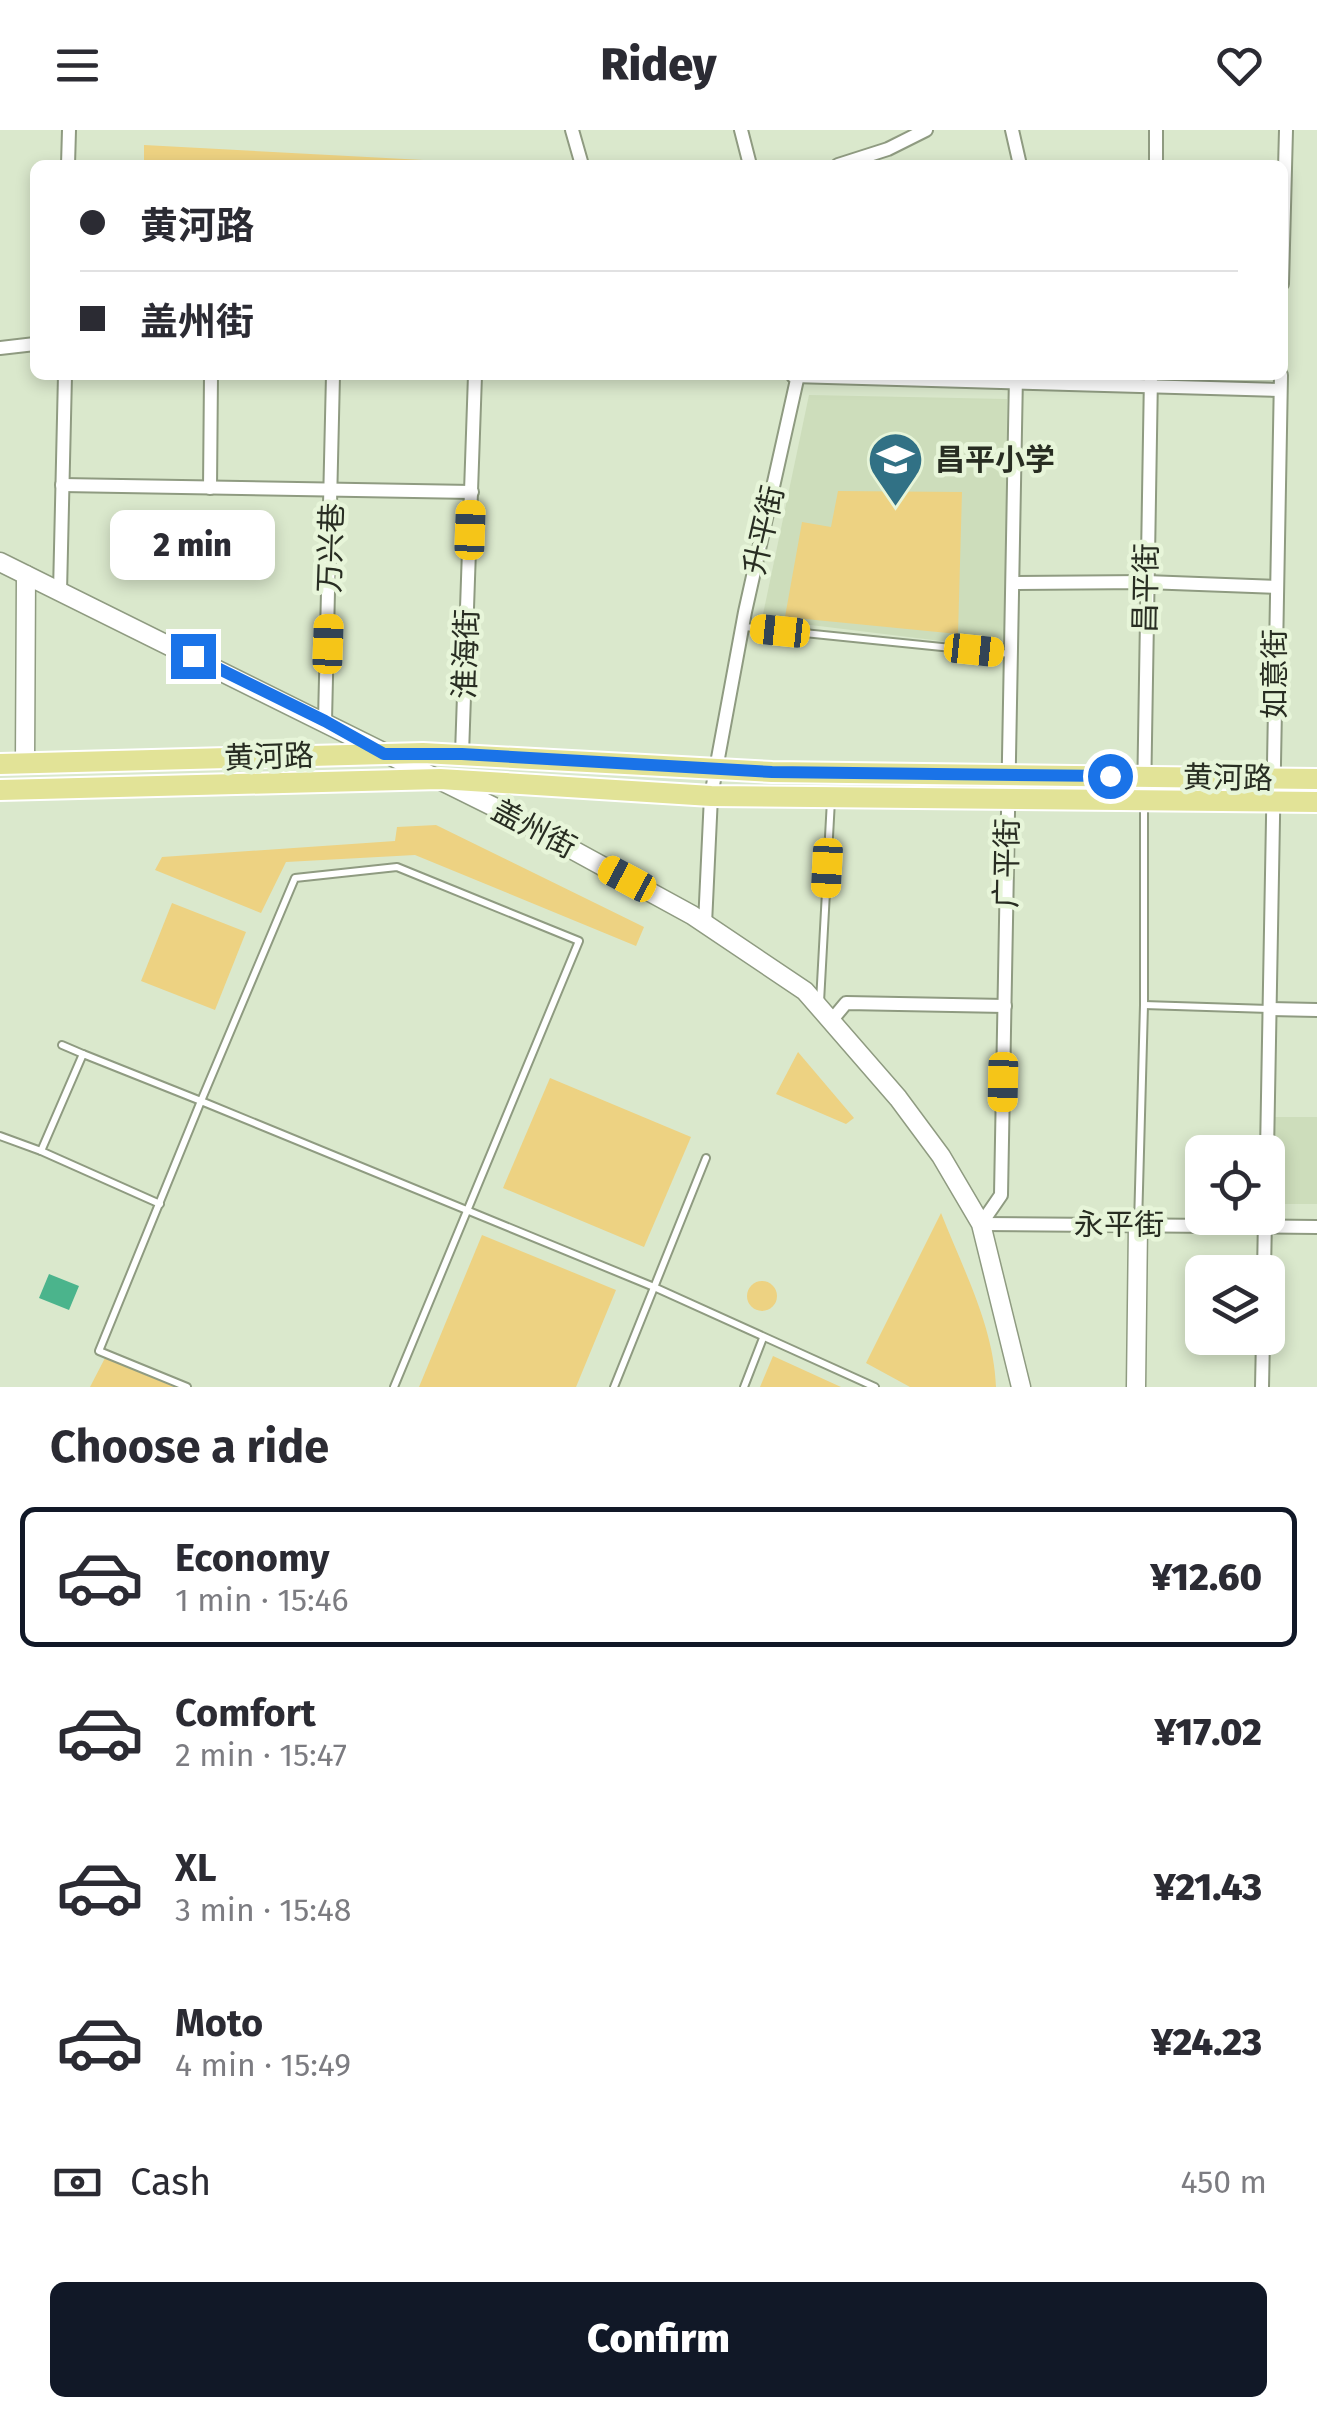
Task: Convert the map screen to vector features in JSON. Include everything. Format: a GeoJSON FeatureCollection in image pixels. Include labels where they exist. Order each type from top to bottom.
{"type":"FeatureCollection","features":[{"type":"Feature","properties":{"kind":"main road","name":"黄河路"},"geometry":{"type":"LineString","coordinates":[[0,764],[462,754],[716,769],[1317,779]]}},
{"type":"Feature","properties":{"kind":"main road","name":"黄河路"},"geometry":{"type":"LineString","coordinates":[[0,790],[440,779],[711,796],[1317,802]]}},
{"type":"Feature","properties":{"kind":"street"},"geometry":{"type":"LineString","coordinates":[[68,130],[68,160]]}},
{"type":"Feature","properties":{"kind":"street"},"geometry":{"type":"LineString","coordinates":[[572,130],[581,160]]}},
{"type":"Feature","properties":{"kind":"street"},"geometry":{"type":"LineString","coordinates":[[741,130],[749,160]]}},
{"type":"Feature","properties":{"kind":"street"},"geometry":{"type":"LineString","coordinates":[[853,160],[926,130]]}},
{"type":"Feature","properties":{"kind":"street"},"geometry":{"type":"LineString","coordinates":[[1012,130],[1019,160]]}},
{"type":"Feature","properties":{"kind":"street"},"geometry":{"type":"LineString","coordinates":[[1156,130],[1156,160]]}},
{"type":"Feature","properties":{"kind":"street"},"geometry":{"type":"LineString","coordinates":[[1285,160],[1286,130]]}},
{"type":"Feature","properties":{"kind":"street"},"geometry":{"type":"LineString","coordinates":[[0,348],[30,345]]}},
{"type":"Feature","properties":{"kind":"street"},"geometry":{"type":"LineString","coordinates":[[60,592],[64,380]]}},
{"type":"Feature","properties":{"kind":"street"},"geometry":{"type":"LineString","coordinates":[[210,488],[211,380]]}},
{"type":"Feature","properties":{"kind":"street","name":"万兴巷"},"geometry":{"type":"LineString","coordinates":[[325,721],[334,380]]}},
{"type":"Feature","properties":{"kind":"street","name":"淮海街"},"geometry":{"type":"LineString","coordinates":[[462,754],[474,380]]}},
{"type":"Feature","properties":{"kind":"street","name":"升平街"},"geometry":{"type":"LineString","coordinates":[[705,924],[711,796],[742,627],[795,380]]}},
{"type":"Feature","properties":{"kind":"street","name":"广平街"},"geometry":{"type":"LineString","coordinates":[[981,1224],[1001,1195],[1016,380]]}},
{"type":"Feature","properties":{"kind":"street"},"geometry":{"type":"LineString","coordinates":[[1084,380],[1281,382]]}},
{"type":"Feature","properties":{"kind":"street","name":"昌平街"},"geometry":{"type":"LineString","coordinates":[[1144,801],[1151,381]]}},
{"type":"Feature","properties":{"kind":"street","name":"如意街"},"geometry":{"type":"LineString","coordinates":[[1266,1135],[1281,382]]}},
{"type":"Feature","properties":{"kind":"street"},"geometry":{"type":"LineString","coordinates":[[62,485],[472,492]]}},
{"type":"Feature","properties":{"kind":"street","name":"盖州街"},"geometry":{"type":"LineString","coordinates":[[0,562],[440,779],[705,924],[804,991],[898,1098],[942,1156],[981,1224],[1021,1387]]}},
{"type":"Feature","properties":{"kind":"street"},"geometry":{"type":"LineString","coordinates":[[25,763],[26,575]]}},
{"type":"Feature","properties":{"kind":"street"},"geometry":{"type":"LineString","coordinates":[[1013,583],[1146,582],[1276,587]]}},
{"type":"Feature","properties":{"kind":"street"},"geometry":{"type":"LineString","coordinates":[[825,1015],[846,1003],[1005,1006]]}},
{"type":"Feature","properties":{"kind":"street"},"geometry":{"type":"LineString","coordinates":[[1270,1009],[1317,1010]]}},
{"type":"Feature","properties":{"kind":"street","name":"永平街"},"geometry":{"type":"LineString","coordinates":[[981,1224],[1185,1225]]}},
{"type":"Feature","properties":{"kind":"street","name":"永平街"},"geometry":{"type":"LineString","coordinates":[[1285,1224],[1317,1227]]}},
{"type":"Feature","properties":{"kind":"street"},"geometry":{"type":"LineString","coordinates":[[1136,1387],[1138,1226]]}},
{"type":"Feature","properties":{"kind":"street"},"geometry":{"type":"LineString","coordinates":[[1262,1387],[1263,1355]]}},
{"type":"Feature","properties":{"kind":"lane"},"geometry":{"type":"LineString","coordinates":[[742,627],[1012,654]]}},
{"type":"Feature","properties":{"kind":"lane"},"geometry":{"type":"LineString","coordinates":[[825,1015],[831,799]]}},
{"type":"Feature","properties":{"kind":"lane"},"geometry":{"type":"LineString","coordinates":[[1138,1226],[1144,801]]}},
{"type":"Feature","properties":{"kind":"lane"},"geometry":{"type":"LineString","coordinates":[[187,1387],[99,1351],[295,878],[396,867],[579,941],[394,1387]]}},
{"type":"Feature","properties":{"kind":"lane"},"geometry":{"type":"LineString","coordinates":[[1144,1006],[1270,1009]]}},
{"type":"Feature","properties":{"kind":"lane"},"geometry":{"type":"LineString","coordinates":[[62,1045],[654,1287],[875,1387]]}},
{"type":"Feature","properties":{"kind":"lane"},"geometry":{"type":"LineString","coordinates":[[42,1151],[84,1054]]}},
{"type":"Feature","properties":{"kind":"lane"},"geometry":{"type":"LineString","coordinates":[[0,1136],[160,1204]]}},
{"type":"Feature","properties":{"kind":"lane"},"geometry":{"type":"LineString","coordinates":[[614,1387],[706,1158]]}},
{"type":"Feature","properties":{"kind":"lane"},"geometry":{"type":"LineString","coordinates":[[744,1387],[763,1338]]}},
{"type":"Feature","properties":{"kind":"shaded area"},"geometry":{"type":"Polygon","coordinates":[[[144,145],[424,160],[144,160],[144,145]]]}},
{"type":"Feature","properties":{"kind":"shaded area","name":"昌平小学"},"geometry":{"type":"Polygon","coordinates":[[[809,395],[1007,399],[1006,649],[762,619],[809,395]]]}},
{"type":"Feature","properties":{"kind":"shaded area"},"geometry":{"type":"Polygon","coordinates":[[[838,491],[962,492],[958,634],[785,617],[802,522],[831,527],[838,491]]]}},
{"type":"Feature","properties":{"kind":"shaded area"},"geometry":{"type":"Polygon","coordinates":[[[436,825],[644,927],[636,946],[415,855],[286,862],[261,913],[155,870],[162,857],[395,841],[397,827],[436,825]]]}},
{"type":"Feature","properties":{"kind":"shaded area"},"geometry":{"type":"Polygon","coordinates":[[[172,903],[246,932],[215,1010],[141,981],[172,903]]]}},
{"type":"Feature","properties":{"kind":"shaded area"},"geometry":{"type":"Polygon","coordinates":[[[798,1052],[854,1118],[846,1124],[776,1094],[798,1052]]]}},
{"type":"Feature","properties":{"kind":"shaded area"},"geometry":{"type":"Polygon","coordinates":[[[550,1078],[691,1137],[644,1247],[503,1188],[550,1078]]]}},
{"type":"Feature","properties":{"kind":"shaded area"},"geometry":{"type":"Polygon","coordinates":[[[1274,1117],[1317,1117],[1317,1204],[1285,1204],[1285,1135],[1274,1135],[1274,1117]]]}},
{"type":"Feature","properties":{"kind":"shaded area"},"geometry":{"type":"Polygon","coordinates":[[[941,1213],[984,1320],[996,1387],[910,1387],[866,1363],[941,1213]]]}},
{"type":"Feature","properties":{"kind":"shaded area"},"geometry":{"type":"Polygon","coordinates":[[[482,1235],[616,1290],[576,1387],[419,1387],[482,1235]]]}},
{"type":"Feature","properties":{"kind":"shaded area"},"geometry":{"type":"Polygon","coordinates":[[[49,1274],[79,1286],[69,1310],[39,1298],[49,1274]]]}},
{"type":"Feature","properties":{"kind":"shaded area"},"geometry":{"type":"Polygon","coordinates":[[[762,1281],[773,1285],[777,1296],[773,1307],[762,1311],[751,1307],[747,1296],[751,1285],[762,1281]]]}},
{"type":"Feature","properties":{"kind":"shaded area"},"geometry":{"type":"Polygon","coordinates":[[[773,1356],[841,1387],[760,1387],[773,1356]]]}},
{"type":"Feature","properties":{"kind":"shaded area"},"geometry":{"type":"Polygon","coordinates":[[[105,1358],[175,1387],[90,1387],[105,1358]]]}},
{"type":"Feature","properties":{"kind":"place","name":"昌平小学"},"geometry":{"type":"Point","coordinates":[896,509]}},
{"type":"Feature","properties":{"kind":"route"},"geometry":{"type":"LineString","coordinates":[[193,656],[384,754],[423,752],[772,772],[1110,776]]}}]}
